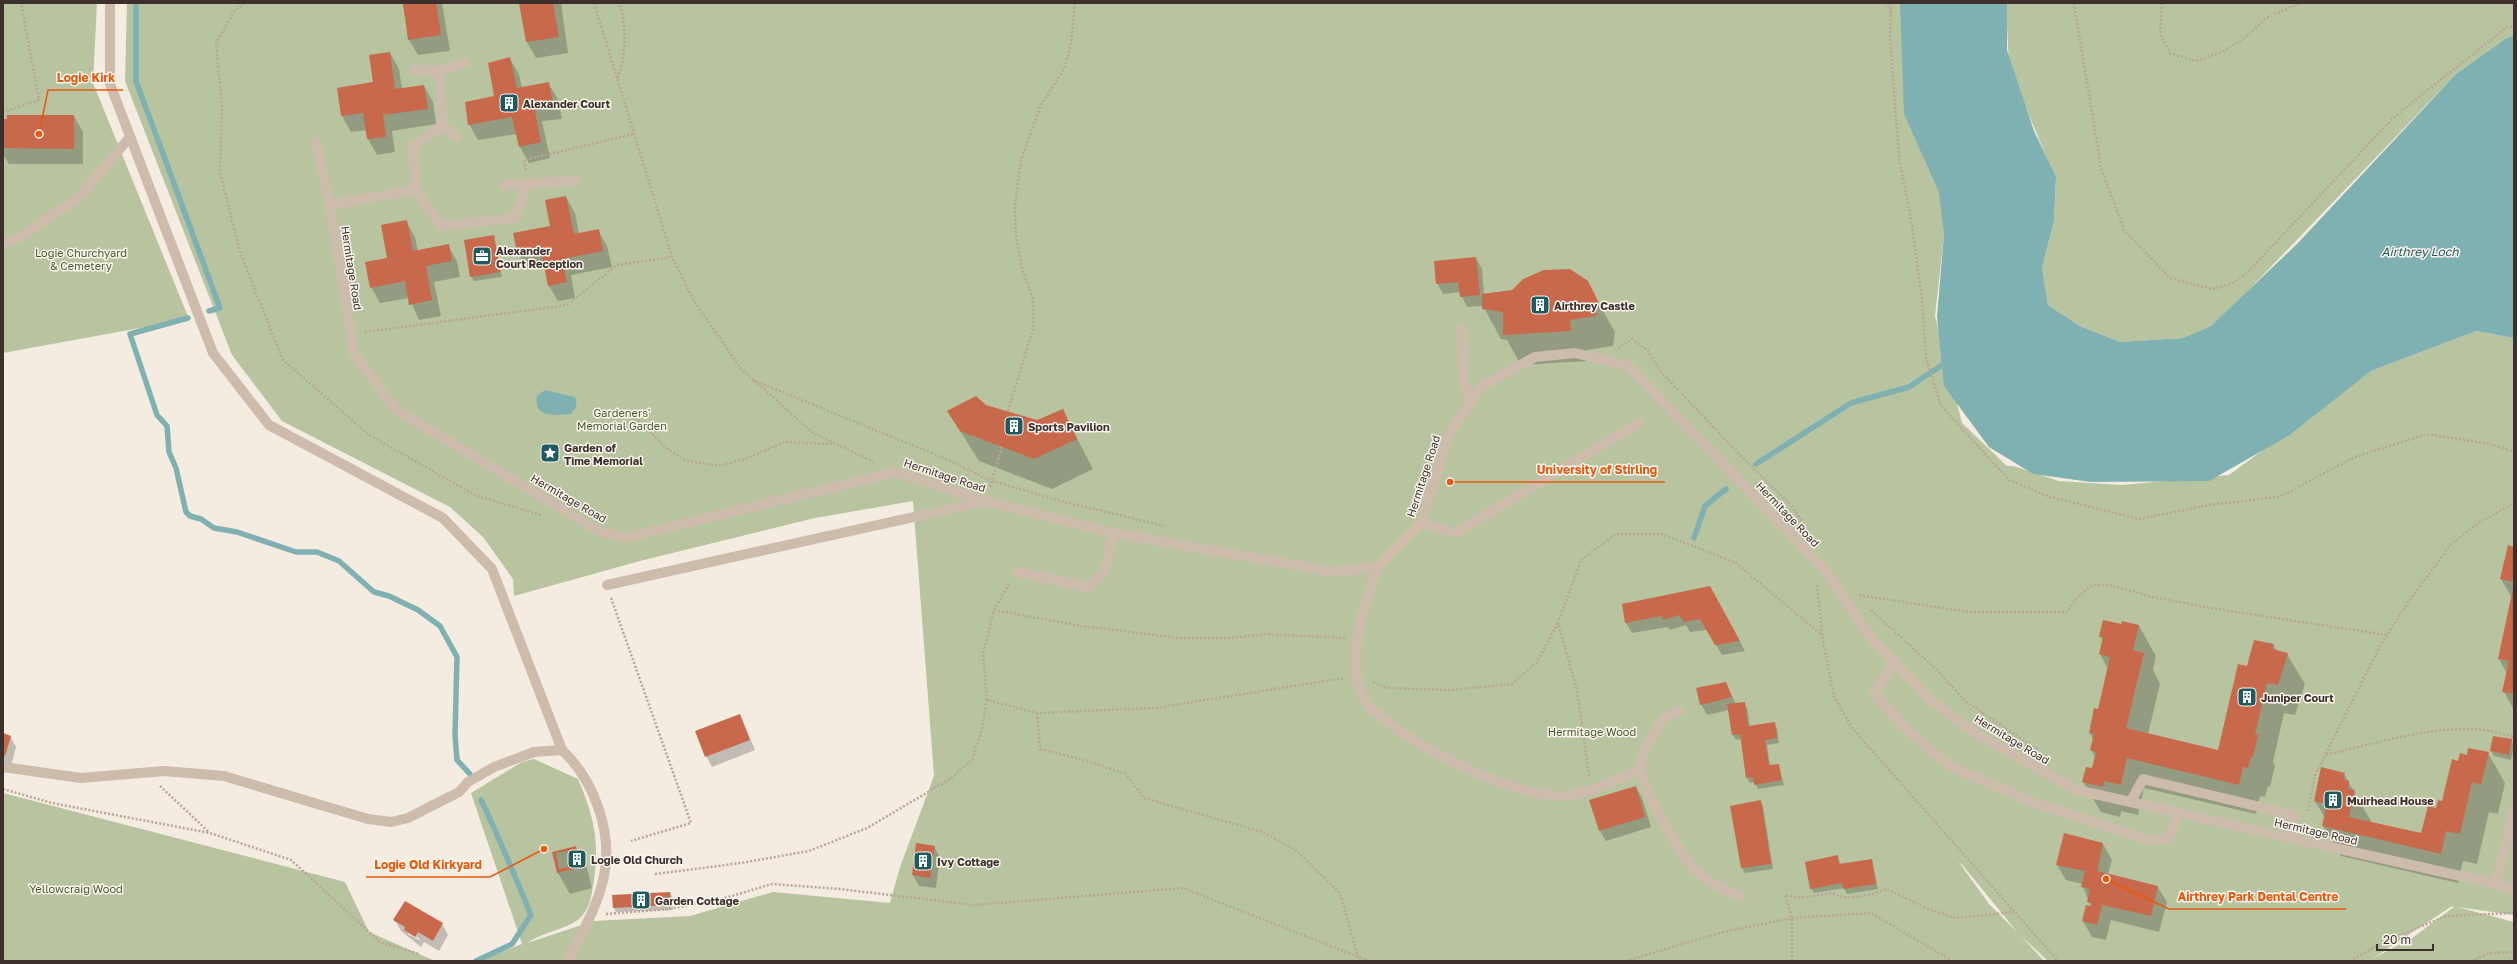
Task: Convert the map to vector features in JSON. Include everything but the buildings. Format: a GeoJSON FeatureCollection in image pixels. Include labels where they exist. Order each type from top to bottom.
{"type":"FeatureCollection","features":[{"type":"Feature","properties":{"kind":"street"},"geometry":{"type":"LineString","coordinates":[[110,3],[110,84],[213,353],[269,425],[443,518],[492,569],[562,750],[573,760],[590,786],[602,820],[605,847],[604,876],[591,915],[568,961]]}},
{"type":"Feature","properties":{"kind":"street"},"geometry":{"type":"LineString","coordinates":[[415,70],[439,71],[465,63]]}},
{"type":"Feature","properties":{"kind":"street"},"geometry":{"type":"LineString","coordinates":[[439,71],[443,125],[457,137]]}},
{"type":"Feature","properties":{"kind":"street"},"geometry":{"type":"LineString","coordinates":[[443,125],[413,146],[416,190],[441,226],[514,218],[528,184]]}},
{"type":"Feature","properties":{"kind":"street"},"geometry":{"type":"LineString","coordinates":[[3,244],[22,236],[78,198],[130,137]]}},
{"type":"Feature","properties":{"kind":"street","name":"Hermitage Road"},"geometry":{"type":"LineString","coordinates":[[316,142],[330,205],[354,353],[395,409],[599,531],[625,538],[895,472],[986,501],[1113,534],[1335,572],[1378,566],[1421,524],[1450,432],[1482,386],[1535,357],[1575,353],[1629,366],[1825,570],[1872,638],[1932,701],[1977,734],[2077,790],[2496,884],[2514,891]]}},
{"type":"Feature","properties":{"kind":"street"},"geometry":{"type":"LineString","coordinates":[[506,185],[576,181]]}},
{"type":"Feature","properties":{"kind":"street"},"geometry":{"type":"LineString","coordinates":[[330,205],[416,190]]}},
{"type":"Feature","properties":{"kind":"street"},"geometry":{"type":"LineString","coordinates":[[1462,328],[1463,380],[1471,402]]}},
{"type":"Feature","properties":{"kind":"street"},"geometry":{"type":"LineString","coordinates":[[1421,524],[1456,533],[1639,424]]}},
{"type":"Feature","properties":{"kind":"street"},"geometry":{"type":"LineString","coordinates":[[606,585],[986,501]]}},
{"type":"Feature","properties":{"kind":"street"},"geometry":{"type":"LineString","coordinates":[[1017,572],[1088,587],[1105,572],[1113,534]]}},
{"type":"Feature","properties":{"kind":"street"},"geometry":{"type":"LineString","coordinates":[[1378,566],[1365,600],[1358,640],[1357,676],[1367,704],[1392,726],[1476,773],[1524,789],[1564,796],[1590,789],[1641,768]]}},
{"type":"Feature","properties":{"kind":"street"},"geometry":{"type":"LineString","coordinates":[[1894,661],[1874,694],[1908,730],[1952,767],[2050,808],[2153,841],[2168,839],[2179,814]]}},
{"type":"Feature","properties":{"kind":"street"},"geometry":{"type":"LineString","coordinates":[[1680,711],[1665,716],[1646,747],[1641,768],[1654,804],[1668,830],[1695,869],[1721,890],[1739,896]]}},
{"type":"Feature","properties":{"kind":"street"},"geometry":{"type":"LineString","coordinates":[[3,767],[81,778],[164,770],[224,776],[368,819],[391,822],[408,818],[459,792],[468,782],[494,767],[534,752],[562,750]]}},
{"type":"Feature","properties":{"kind":"street"},"geometry":{"type":"LineString","coordinates":[[2131,801],[2143,779],[2294,815],[2289,837]]}},
{"type":"Feature","properties":{"kind":"street"},"geometry":{"type":"LineString","coordinates":[[2496,884],[2514,810]]}},
{"type":"Feature","properties":{"kind":"path"},"geometry":{"type":"LineString","coordinates":[[3,112],[39,100],[21,3]]}},
{"type":"Feature","properties":{"kind":"path"},"geometry":{"type":"LineString","coordinates":[[594,3],[672,257],[694,300],[741,369],[813,433],[895,472]]}},
{"type":"Feature","properties":{"kind":"path"},"geometry":{"type":"LineString","coordinates":[[617,79],[624,63],[623,13],[620,3]]}},
{"type":"Feature","properties":{"kind":"path"},"geometry":{"type":"LineString","coordinates":[[1008,411],[1033,329],[1033,299],[1023,272],[1016,237],[1015,206],[1021,160],[1041,105],[1065,67],[1071,43],[1075,3]]}},
{"type":"Feature","properties":{"kind":"path"},"geometry":{"type":"LineString","coordinates":[[1885,3],[1891,10]]}},
{"type":"Feature","properties":{"kind":"path"},"geometry":{"type":"LineString","coordinates":[[1891,3],[1890,37],[1899,158],[1914,241],[1927,360],[1941,406],[2009,480],[2050,497],[2139,519],[2208,505],[2279,497],[2355,457],[2427,434],[2490,444],[2514,452]]}},
{"type":"Feature","properties":{"kind":"path"},"geometry":{"type":"LineString","coordinates":[[2074,3],[2101,168],[2124,230],[2170,278],[2213,289],[2231,284],[2244,275],[2394,117],[2507,27],[2514,26]]}},
{"type":"Feature","properties":{"kind":"path"},"geometry":{"type":"LineString","coordinates":[[2162,3],[2160,34],[2170,53],[2196,61],[2222,52],[2247,36],[2265,19],[2300,3]]}},
{"type":"Feature","properties":{"kind":"path"},"geometry":{"type":"LineString","coordinates":[[528,184],[524,160],[634,134]]}},
{"type":"Feature","properties":{"kind":"path"},"geometry":{"type":"LineString","coordinates":[[351,333],[567,305],[617,266],[672,257]]}},
{"type":"Feature","properties":{"kind":"path"},"geometry":{"type":"LineString","coordinates":[[1612,361],[1618,348],[1632,339],[1647,350],[1662,373],[1742,457],[1791,505],[1807,530]]}},
{"type":"Feature","properties":{"kind":"path"},"geometry":{"type":"LineString","coordinates":[[753,380],[946,459],[992,481],[1061,501],[1172,528]]}},
{"type":"Feature","properties":{"kind":"path"},"geometry":{"type":"LineString","coordinates":[[612,410],[640,422],[664,447],[685,460],[718,466],[746,459],[784,442],[836,444]]}},
{"type":"Feature","properties":{"kind":"path"},"geometry":{"type":"LineString","coordinates":[[986,501],[1002,446]]}},
{"type":"Feature","properties":{"kind":"path"},"geometry":{"type":"LineString","coordinates":[[2308,813],[2315,775],[2387,635],[2451,544],[2480,522],[2514,503]]}},
{"type":"Feature","properties":{"kind":"path"},"geometry":{"type":"LineString","coordinates":[[987,700],[1037,713],[1155,708],[1357,676],[1387,688],[1449,690],[1512,684],[1537,662],[1558,624],[1581,560],[1616,534],[1662,534],[1736,563],[1822,635]]}},
{"type":"Feature","properties":{"kind":"path"},"geometry":{"type":"LineString","coordinates":[[1814,558],[1822,635],[1834,696],[1852,728],[2058,961]]}},
{"type":"Feature","properties":{"kind":"path"},"geometry":{"type":"LineString","coordinates":[[655,874],[741,863],[809,851],[867,828],[950,779],[972,760],[981,733],[987,700],[983,654],[994,610],[1017,572]]}},
{"type":"Feature","properties":{"kind":"path"},"geometry":{"type":"LineString","coordinates":[[606,585],[691,823],[630,841]]}},
{"type":"Feature","properties":{"kind":"path"},"geometry":{"type":"LineString","coordinates":[[1860,599],[1854,594],[1969,612],[2067,612],[2076,599],[2092,585],[2110,585],[2152,597],[2211,608],[2387,635]]}},
{"type":"Feature","properties":{"kind":"path"},"geometry":{"type":"LineString","coordinates":[[1866,605],[1936,670],[1965,701],[2042,753]]}},
{"type":"Feature","properties":{"kind":"path"},"geometry":{"type":"LineString","coordinates":[[994,610],[1081,626],[1179,638],[1231,638],[1263,634],[1358,640]]}},
{"type":"Feature","properties":{"kind":"path"},"geometry":{"type":"LineString","coordinates":[[1558,624],[1577,690],[1590,789]]}},
{"type":"Feature","properties":{"kind":"path"},"geometry":{"type":"LineString","coordinates":[[1037,713],[1040,749],[1084,760],[1126,774],[1144,798],[1263,832],[1297,851],[1340,893],[1359,961]]}},
{"type":"Feature","properties":{"kind":"path"},"geometry":{"type":"LineString","coordinates":[[2326,755],[2404,736],[2442,730],[2484,730],[2514,737]]}},
{"type":"Feature","properties":{"kind":"path"},"geometry":{"type":"LineString","coordinates":[[164,770],[160,786],[210,833]]}},
{"type":"Feature","properties":{"kind":"path"},"geometry":{"type":"LineString","coordinates":[[3,789],[52,803],[210,833],[291,860],[380,942],[419,954]]}},
{"type":"Feature","properties":{"kind":"path"},"geometry":{"type":"LineString","coordinates":[[591,915],[669,909],[718,900],[772,884],[840,889],[974,905],[1183,888],[1369,961]]}},
{"type":"Feature","properties":{"kind":"path"},"geometry":{"type":"LineString","coordinates":[[1792,961],[1792,918],[1785,895],[1800,898],[1832,893],[1840,898],[1864,896],[1887,889],[1928,909],[1956,918],[2014,912]]}},
{"type":"Feature","properties":{"kind":"path"},"geometry":{"type":"LineString","coordinates":[[1626,961],[1719,933],[1792,918],[1871,913],[1953,961]]}},
{"type":"Feature","properties":{"kind":"path"},"geometry":{"type":"LineString","coordinates":[[2350,961],[2388,940],[2446,916],[2514,913]]}},
{"type":"Feature","properties":{"kind":"path"},"geometry":{"type":"LineString","coordinates":[[2472,961],[2489,953],[2514,952]]}},
{"type":"Feature","properties":{"kind":"green space","name":"Logie Churchyard & Cemetery"},"geometry":{"type":"Polygon","coordinates":[[[3,3],[97,3],[93,83],[189,319],[3,353],[3,3]]]}},
{"type":"Feature","properties":{"kind":"green space"},"geometry":{"type":"Polygon","coordinates":[[[127,3],[1918,3],[1947,208],[1935,316],[1962,423],[2007,466],[2013,466],[2059,481],[2122,485],[2229,475],[2371,371],[2476,331],[2514,338],[2514,915],[2457,907],[2514,922],[2514,961],[2048,961],[2021,936],[2044,961],[476,961],[522,944],[471,793],[522,762],[534,759],[578,779],[592,819],[596,844],[596,857],[589,904],[579,919],[560,929],[539,936],[527,943],[594,921],[690,916],[773,892],[890,903],[900,867],[934,776],[913,501],[815,518],[640,561],[514,596],[513,579],[483,537],[450,507],[282,421],[232,355],[125,81],[127,3]],[[1958,861],[1989,904],[2018,933],[1964,867],[1958,861]],[[2452,906],[2372,959],[2412,938],[2454,907],[2452,906]]]}},
{"type":"Feature","properties":{"kind":"green space"},"geometry":{"type":"Polygon","coordinates":[[[2006,3],[2514,3],[2514,35],[2505,39],[2456,74],[2243,296],[2211,326],[2184,338],[2120,342],[2080,326],[2048,305],[2042,267],[2054,221],[2056,180],[2009,67],[2006,3]]]}},
{"type":"Feature","properties":{"kind":"green space","name":"Yellowcraig Wood"},"geometry":{"type":"Polygon","coordinates":[[[3,793],[345,882],[369,932],[435,961],[3,961],[3,793]]]}},
{"type":"Feature","properties":{"kind":"water","name":"Airthrey Loch"},"geometry":{"type":"Polygon","coordinates":[[[1900,3],[2007,3],[2007,50],[2034,131],[2056,177],[2054,221],[2042,267],[2048,305],[2080,326],[2120,342],[2183,338],[2211,326],[2298,243],[2456,74],[2505,39],[2514,35],[2514,338],[2476,331],[2371,371],[2288,436],[2209,481],[2091,482],[2033,474],[1989,447],[1944,386],[1937,317],[1944,234],[1939,192],[1904,114],[1900,3]]]}},
{"type":"Feature","properties":{"kind":"water"},"geometry":{"type":"Polygon","coordinates":[[[545,390],[575,397],[576,406],[571,414],[553,415],[542,412],[537,403],[537,396],[545,390]]]}},
{"type":"Feature","properties":{"kind":"waterway"},"geometry":{"type":"LineString","coordinates":[[136,3],[136,81],[220,308],[209,311]]}},
{"type":"Feature","properties":{"kind":"waterway"},"geometry":{"type":"LineString","coordinates":[[188,318],[130,334],[157,415],[167,426],[169,452],[176,468],[186,512],[190,516],[201,519],[214,528],[237,532],[296,552],[317,552],[339,561],[374,592],[389,596],[418,610],[440,626],[457,657],[455,735],[457,760],[470,774]]}},
{"type":"Feature","properties":{"kind":"waterway"},"geometry":{"type":"LineString","coordinates":[[1756,464],[1851,403],[1909,387],[1942,365]]}},
{"type":"Feature","properties":{"kind":"waterway"},"geometry":{"type":"LineString","coordinates":[[1694,538],[1705,506],[1726,489]]}},
{"type":"Feature","properties":{"kind":"waterway"},"geometry":{"type":"LineString","coordinates":[[476,961],[512,944],[531,915],[501,842],[481,800]]}},
{"type":"Feature","properties":{"kind":"place","name":"Alexander Court"},"geometry":{"type":"Point","coordinates":[509,103]}},
{"type":"Feature","properties":{"kind":"place","name":"Logie Kirk"},"geometry":{"type":"Point","coordinates":[39,134]}},
{"type":"Feature","properties":{"kind":"place","name":"Alexander Court Reception"},"geometry":{"type":"Point","coordinates":[482,256]}},
{"type":"Feature","properties":{"kind":"place","name":"Airthrey Castle"},"geometry":{"type":"Point","coordinates":[1540,305]}},
{"type":"Feature","properties":{"kind":"place","name":"Sports Pavilion"},"geometry":{"type":"Point","coordinates":[1014,426]}},
{"type":"Feature","properties":{"kind":"place","name":"Garden of Time Memorial"},"geometry":{"type":"Point","coordinates":[550,453]}},
{"type":"Feature","properties":{"kind":"place","name":"University of Stirling"},"geometry":{"type":"Point","coordinates":[1450,482]}},
{"type":"Feature","properties":{"kind":"place","name":"Juniper Court"},"geometry":{"type":"Point","coordinates":[2247,697]}},
{"type":"Feature","properties":{"kind":"place","name":"Muirhead House"},"geometry":{"type":"Point","coordinates":[2333,800]}},
{"type":"Feature","properties":{"kind":"place","name":"Logie Old Kirkyard"},"geometry":{"type":"Point","coordinates":[544,849]}},
{"type":"Feature","properties":{"kind":"place","name":"Logie Old Church"},"geometry":{"type":"Point","coordinates":[577,859]}},
{"type":"Feature","properties":{"kind":"place","name":"Ivy Cottage"},"geometry":{"type":"Point","coordinates":[923,861]}},
{"type":"Feature","properties":{"kind":"place","name":"Airthrey Park Dental Centre"},"geometry":{"type":"Point","coordinates":[2106,879]}},
{"type":"Feature","properties":{"kind":"place","name":"Garden Cottage"},"geometry":{"type":"Point","coordinates":[641,900]}},
{"type":"Feature","properties":{"kind":"park label","name":"Gardeners' Memorial Garden"},"geometry":{"type":"Point","coordinates":[622,418]}},
{"type":"Feature","properties":{"kind":"park label","name":"Hermitage Wood"},"geometry":{"type":"Point","coordinates":[1592,731]}}]}
